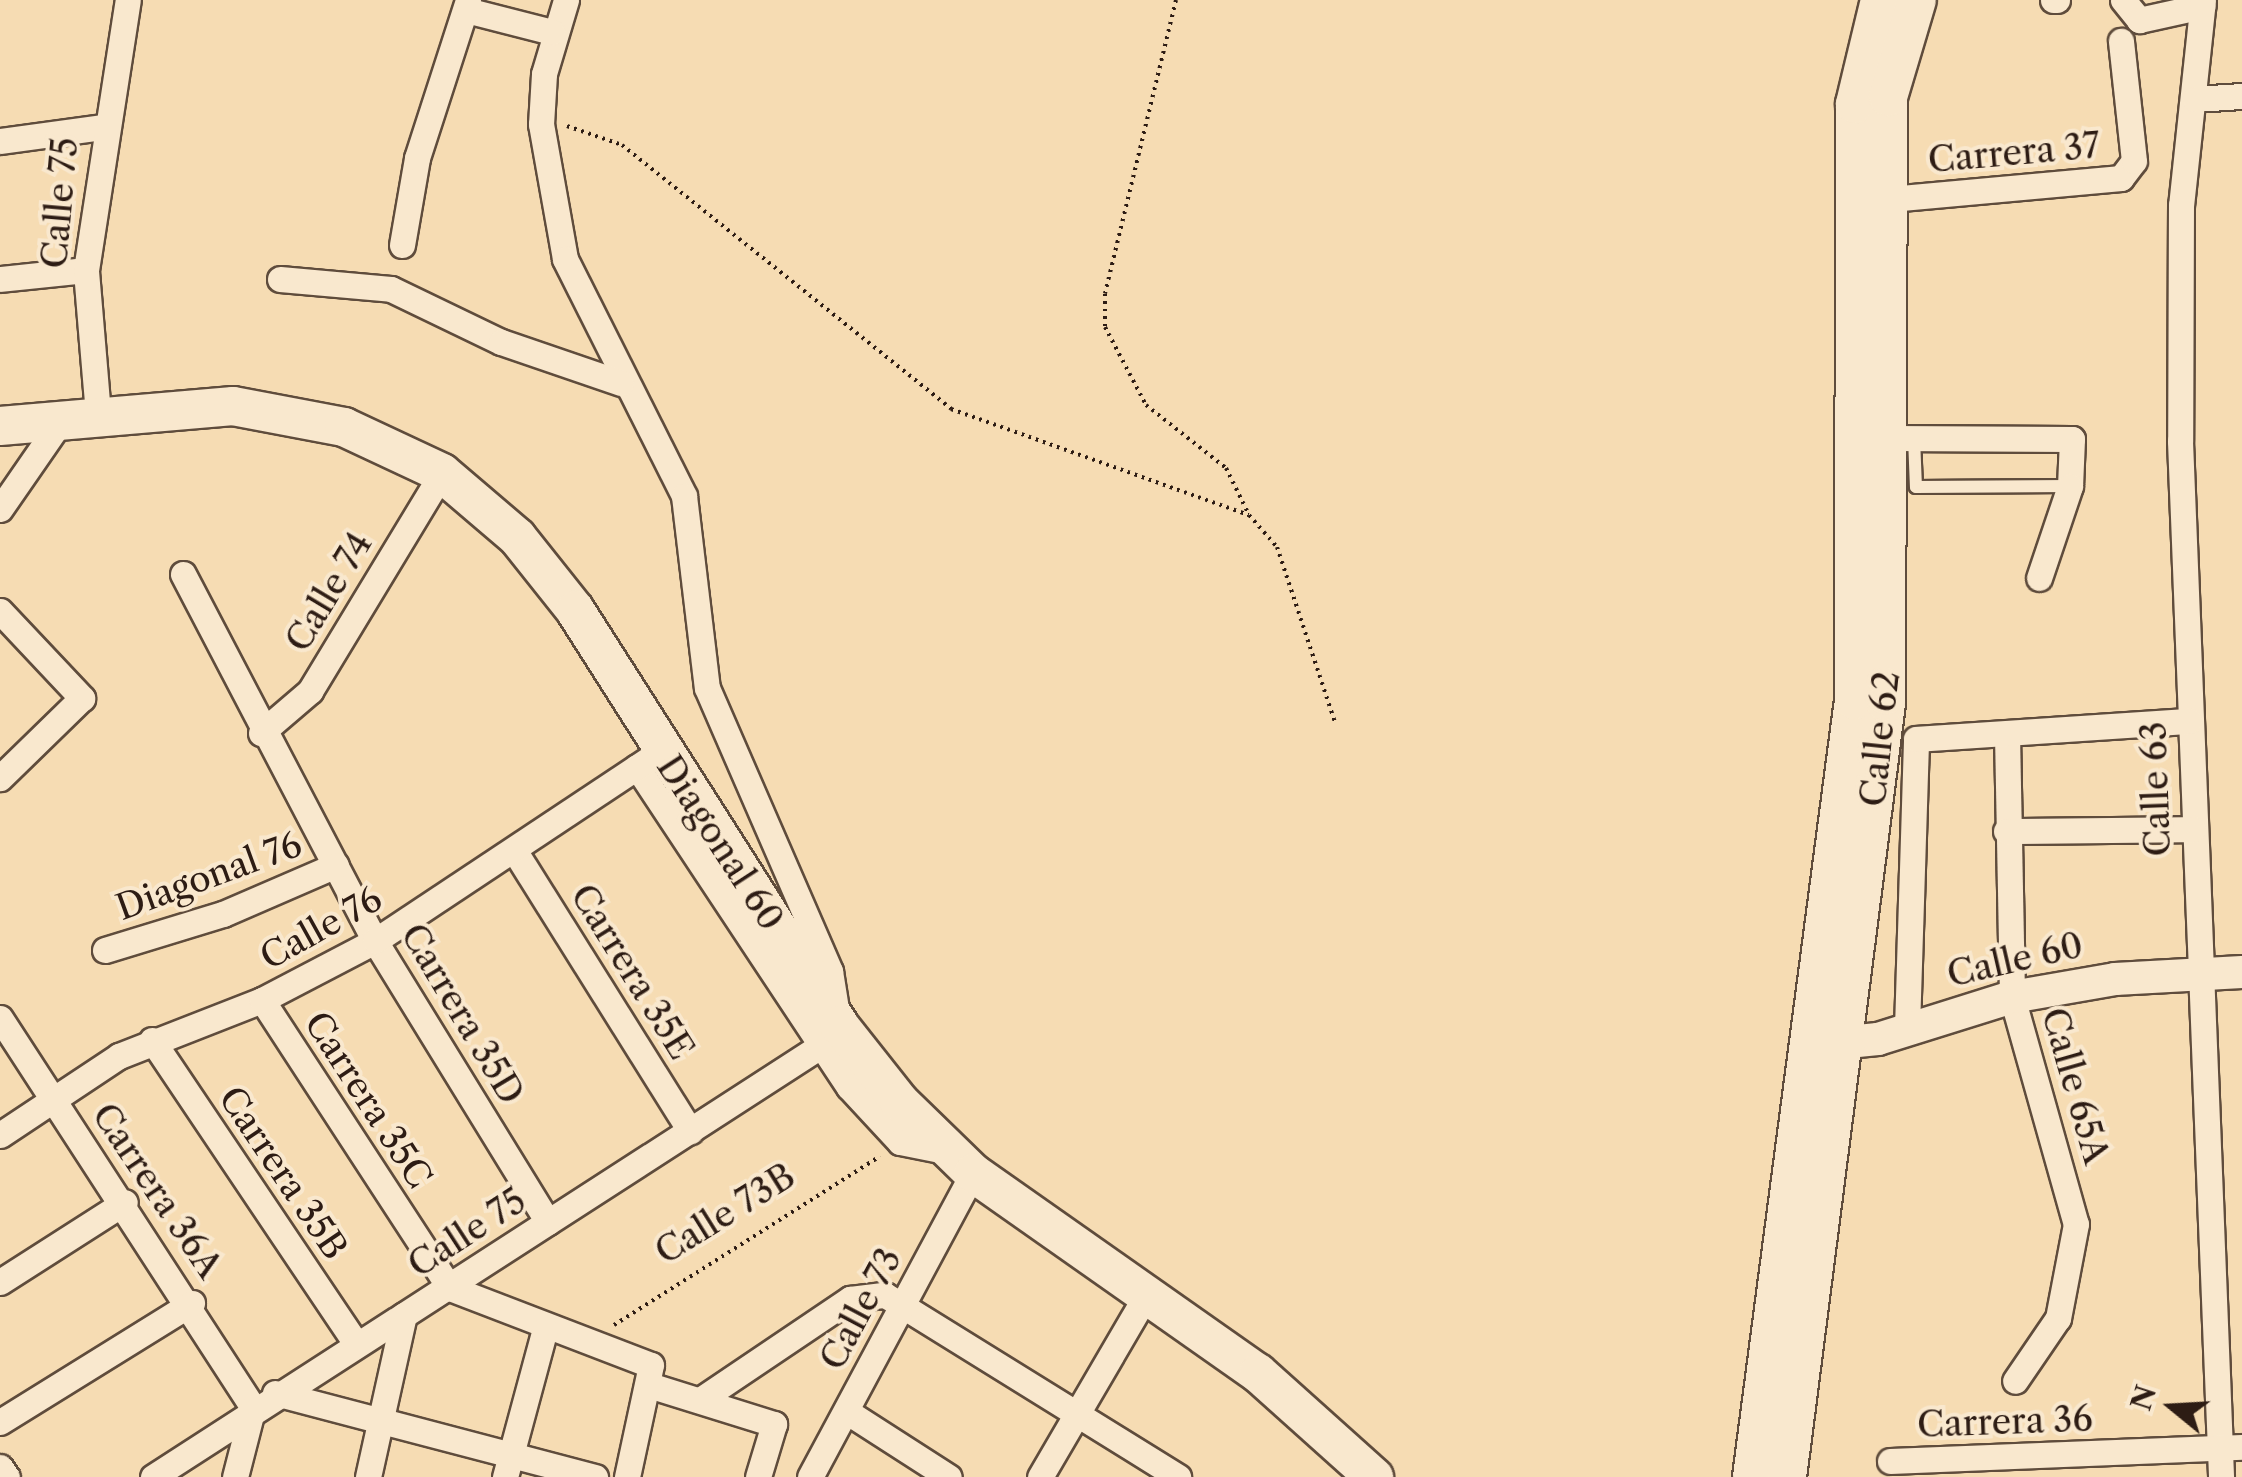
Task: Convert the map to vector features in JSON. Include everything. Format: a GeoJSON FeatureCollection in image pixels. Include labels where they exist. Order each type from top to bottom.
{"type":"FeatureCollection","features":[{"type":"Feature","properties":{"kind":"main road","name":"Calle 62"},"geometry":{"type":"LineString","coordinates":[[1787,1477],[1854,700],[1855,104],[1880,0]]}},
{"type":"Feature","properties":{"kind":"main road","name":"Calle 62"},"geometry":{"type":"LineString","coordinates":[[1752,1477],[1886,703],[1903,438],[1888,97],[1917,0]]}},
{"type":"Feature","properties":{"kind":"main road","name":"Diagonal 60"},"geometry":{"type":"LineString","coordinates":[[0,426],[170,406],[289,412],[398,448],[442,473],[545,571],[649,760],[829,1036],[961,1162],[1148,1292],[1302,1408],[1374,1477]]}},
{"type":"Feature","properties":{"kind":"street","name":"Calle 75"},"geometry":{"type":"LineString","coordinates":[[80,416],[86,270],[102,128],[128,0]]}},
{"type":"Feature","properties":{"kind":"street"},"geometry":{"type":"LineString","coordinates":[[566,0],[552,32],[541,124],[565,259],[621,383],[684,496],[707,688],[830,971],[829,1036],[900,1142],[961,1162]]}},
{"type":"Feature","properties":{"kind":"street"},"geometry":{"type":"LineString","coordinates":[[2123,0],[2139,20],[2202,3]]}},
{"type":"Feature","properties":{"kind":"street","name":"Calle 63"},"geometry":{"type":"LineString","coordinates":[[2202,3],[2181,225],[2194,973],[2230,1448],[2222,1477]]}},
{"type":"Feature","properties":{"kind":"street"},"geometry":{"type":"LineString","coordinates":[[402,245],[417,158],[467,5],[552,32]]}},
{"type":"Feature","properties":{"kind":"street","name":"Carrera 37"},"geometry":{"type":"LineString","coordinates":[[1890,199],[2122,178],[2134,162],[2121,41]]}},
{"type":"Feature","properties":{"kind":"street"},"geometry":{"type":"LineString","coordinates":[[2194,99],[2242,96]]}},
{"type":"Feature","properties":{"kind":"street"},"geometry":{"type":"LineString","coordinates":[[0,142],[102,128]]}},
{"type":"Feature","properties":{"kind":"street"},"geometry":{"type":"LineString","coordinates":[[0,280],[86,270]]}},
{"type":"Feature","properties":{"kind":"street"},"geometry":{"type":"LineString","coordinates":[[280,279],[391,289],[501,342],[621,383]]}},
{"type":"Feature","properties":{"kind":"street"},"geometry":{"type":"LineString","coordinates":[[0,509],[80,416]]}},
{"type":"Feature","properties":{"kind":"street"},"geometry":{"type":"LineString","coordinates":[[1903,438],[2062,432],[2074,445],[2070,486],[2039,578]]}},
{"type":"Feature","properties":{"kind":"street","name":"Calle 74"},"geometry":{"type":"LineString","coordinates":[[261,733],[310,691],[442,473]]}},
{"type":"Feature","properties":{"kind":"street","name":"Carrera 35D"},"geometry":{"type":"LineString","coordinates":[[184,574],[261,733],[375,942],[548,1222]]}},
{"type":"Feature","properties":{"kind":"street"},"geometry":{"type":"LineString","coordinates":[[0,611],[82,698],[3,770]]}},
{"type":"Feature","properties":{"kind":"street"},"geometry":{"type":"LineString","coordinates":[[1907,1028],[1916,738],[2189,721]]}},
{"type":"Feature","properties":{"kind":"street","name":"Calle 65A"},"geometry":{"type":"LineString","coordinates":[[2007,734],[2012,997],[2076,1224],[2058,1318],[2014,1381]]}},
{"type":"Feature","properties":{"kind":"street","name":"Calle 76"},"geometry":{"type":"LineString","coordinates":[[0,1135],[152,1040],[262,1000],[375,942],[649,760]]}},
{"type":"Feature","properties":{"kind":"street"},"geometry":{"type":"LineString","coordinates":[[2006,831],[2193,829]]}},
{"type":"Feature","properties":{"kind":"street","name":"Carrera 35E"},"geometry":{"type":"LineString","coordinates":[[514,850],[690,1131]]}},
{"type":"Feature","properties":{"kind":"street","name":"Diagonal 76"},"geometry":{"type":"LineString","coordinates":[[104,950],[223,914],[336,866]]}},
{"type":"Feature","properties":{"kind":"street","name":"Calle 60"},"geometry":{"type":"LineString","coordinates":[[1827,1045],[1907,1028],[2012,997],[2194,973],[2242,972]]}},
{"type":"Feature","properties":{"kind":"street","name":"Carrera 35C"},"geometry":{"type":"LineString","coordinates":[[262,1000],[450,1288]]}},
{"type":"Feature","properties":{"kind":"street","name":"Carrera 36A"},"geometry":{"type":"LineString","coordinates":[[0,1018],[192,1303],[264,1400]]}},
{"type":"Feature","properties":{"kind":"street","name":"Calle 75"},"geometry":{"type":"LineString","coordinates":[[153,1477],[264,1400],[450,1288],[829,1036]]}},
{"type":"Feature","properties":{"kind":"street","name":"Carrera 35B"},"geometry":{"type":"LineString","coordinates":[[152,1040],[356,1344]]}},
{"type":"Feature","properties":{"kind":"street","name":"Calle 73"},"geometry":{"type":"LineString","coordinates":[[810,1477],[906,1302],[961,1162]]}},
{"type":"Feature","properties":{"kind":"street"},"geometry":{"type":"LineString","coordinates":[[0,1282],[125,1202]]}},
{"type":"Feature","properties":{"kind":"street"},"geometry":{"type":"LineString","coordinates":[[450,1288],[586,1343],[700,1400],[774,1424],[758,1477]]}},
{"type":"Feature","properties":{"kind":"street"},"geometry":{"type":"LineString","coordinates":[[1040,1477],[1148,1292]]}},
{"type":"Feature","properties":{"kind":"street"},"geometry":{"type":"LineString","coordinates":[[700,1400],[850,1299],[906,1302],[1178,1477]]}},
{"type":"Feature","properties":{"kind":"street"},"geometry":{"type":"LineString","coordinates":[[0,1422],[192,1303]]}},
{"type":"Feature","properties":{"kind":"street"},"geometry":{"type":"LineString","coordinates":[[368,1477],[404,1315]]}},
{"type":"Feature","properties":{"kind":"street"},"geometry":{"type":"LineString","coordinates":[[507,1467],[545,1329]]}},
{"type":"Feature","properties":{"kind":"street"},"geometry":{"type":"LineString","coordinates":[[627,1477],[652,1379]]}},
{"type":"Feature","properties":{"kind":"street"},"geometry":{"type":"LineString","coordinates":[[235,1477],[264,1400],[382,1423],[507,1467],[595,1477]]}},
{"type":"Feature","properties":{"kind":"street"},"geometry":{"type":"LineString","coordinates":[[846,1411],[950,1477]]}},
{"type":"Feature","properties":{"kind":"street","name":"Carrera 36"},"geometry":{"type":"LineString","coordinates":[[1890,1461],[2230,1448]]}},
{"type":"Feature","properties":{"kind":"street"},"geometry":{"type":"LineString","coordinates":[[0,1467],[6,1477]]}},
{"type":"Feature","properties":{"kind":"lane"},"geometry":{"type":"LineString","coordinates":[[1903,438],[1916,487],[2070,486]]}},
{"type":"Feature","properties":{"kind":"path"},"geometry":{"type":"LineString","coordinates":[[1176,0],[1105,294],[1105,328],[1146,404],[1226,468],[1249,515],[1278,547],[1335,722]]}},
{"type":"Feature","properties":{"kind":"path"},"geometry":{"type":"LineString","coordinates":[[541,124],[583,128],[622,145],[951,409],[1249,515]]}},
{"type":"Feature","properties":{"kind":"path","name":"Calle 73B"},"geometry":{"type":"LineString","coordinates":[[586,1343],[900,1142]]}}]}
